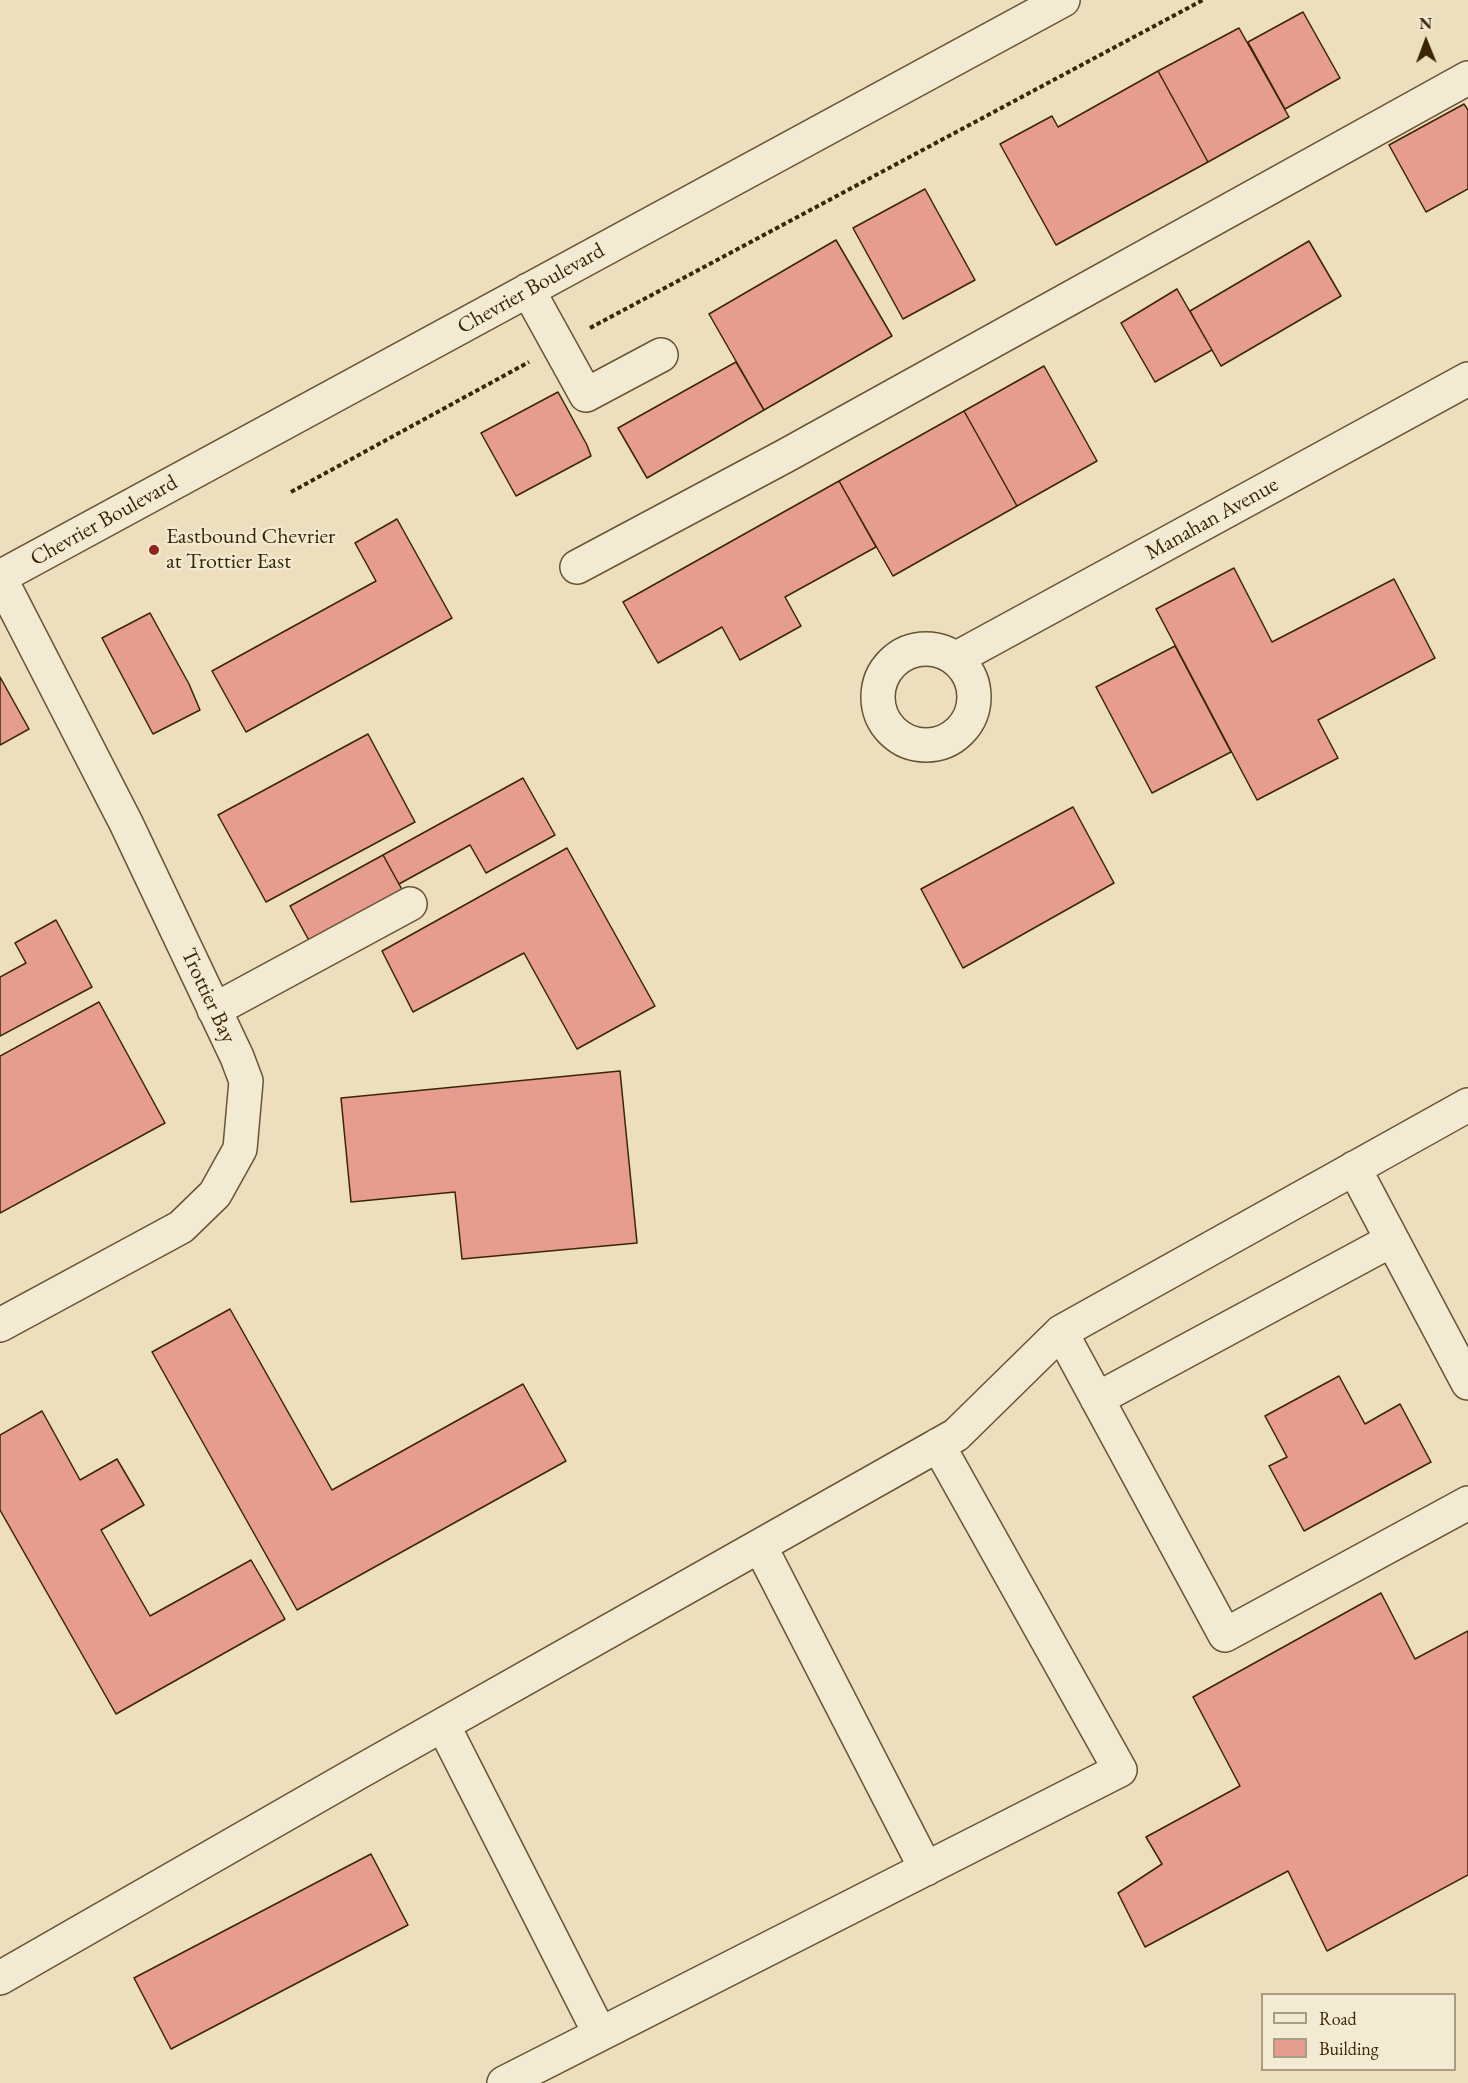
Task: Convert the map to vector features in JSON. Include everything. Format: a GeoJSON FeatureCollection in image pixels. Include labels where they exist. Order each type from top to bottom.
{"type":"FeatureCollection","features":[{"type":"Feature","properties":{"kind":"street","name":"Chevrier Boulevard"},"geometry":{"type":"LineString","coordinates":[[0,578],[1063,0]]}},
{"type":"Feature","properties":{"kind":"street"},"geometry":{"type":"LineString","coordinates":[[577,567],[805,445],[1468,78]]}},
{"type":"Feature","properties":{"kind":"street"},"geometry":{"type":"LineString","coordinates":[[528,291],[586,395],[661,355]]}},
{"type":"Feature","properties":{"kind":"street","name":"Manahan Avenue"},"geometry":{"type":"LineString","coordinates":[[955,659],[1468,379]]}},
{"type":"Feature","properties":{"kind":"street","name":"Trottier Bay"},"geometry":{"type":"LineString","coordinates":[[0,578],[126,822],[246,1081],[240,1149],[215,1194],[181,1227],[0,1325]]}},
{"type":"Feature","properties":{"kind":"street"},"geometry":{"type":"LineString","coordinates":[[214,1010],[410,904]]}},
{"type":"Feature","properties":{"kind":"street"},"geometry":{"type":"LineString","coordinates":[[0,1978],[956,1435],[1061,1332],[1468,1105]]}},
{"type":"Feature","properties":{"kind":"street"},"geometry":{"type":"LineString","coordinates":[[1354,1168],[1468,1383]]}},
{"type":"Feature","properties":{"kind":"street"},"geometry":{"type":"LineString","coordinates":[[1097,1399],[1392,1240]]}},
{"type":"Feature","properties":{"kind":"street"},"geometry":{"type":"LineString","coordinates":[[1061,1332],[1225,1635],[1468,1503]]}},
{"type":"Feature","properties":{"kind":"street"},"geometry":{"type":"LineString","coordinates":[[504,2083],[1120,1770],[938,1445]]}},
{"type":"Feature","properties":{"kind":"street"},"geometry":{"type":"LineString","coordinates":[[760,1546],[926,1869]]}},
{"type":"Feature","properties":{"kind":"street"},"geometry":{"type":"LineString","coordinates":[[443,1725],[600,2034]]}},
{"type":"Feature","properties":{"kind":"path"},"geometry":{"type":"LineString","coordinates":[[291,492],[559,345],[1203,0]]}},
{"type":"Feature","properties":{"kind":"building"},"geometry":{"type":"Polygon","coordinates":[[[1303,12],[1340,78],[1285,109],[1248,42],[1303,12]]]}},
{"type":"Feature","properties":{"kind":"building"},"geometry":{"type":"Polygon","coordinates":[[[1239,28],[1289,117],[1208,162],[1158,71],[1239,28]]]}},
{"type":"Feature","properties":{"kind":"building"},"geometry":{"type":"Polygon","coordinates":[[[1158,71],[1208,162],[1056,245],[1000,144],[1052,116],[1058,127],[1158,71]]]}},
{"type":"Feature","properties":{"kind":"building"},"geometry":{"type":"Polygon","coordinates":[[[1464,104],[1468,110],[1468,189],[1426,212],[1389,145],[1464,104]]]}},
{"type":"Feature","properties":{"kind":"building"},"geometry":{"type":"Polygon","coordinates":[[[925,189],[975,280],[903,319],[853,228],[925,189]]]}},
{"type":"Feature","properties":{"kind":"building"},"geometry":{"type":"Polygon","coordinates":[[[836,240],[892,336],[764,410],[709,314],[836,240]]]}},
{"type":"Feature","properties":{"kind":"building"},"geometry":{"type":"Polygon","coordinates":[[[1309,241],[1341,296],[1221,366],[1190,311],[1309,241]]]}},
{"type":"Feature","properties":{"kind":"building"},"geometry":{"type":"Polygon","coordinates":[[[1177,289],[1212,350],[1155,382],[1121,323],[1177,289]]]}},
{"type":"Feature","properties":{"kind":"building"},"geometry":{"type":"Polygon","coordinates":[[[736,362],[764,410],[647,478],[618,428],[736,362]]]}},
{"type":"Feature","properties":{"kind":"building"},"geometry":{"type":"Polygon","coordinates":[[[1044,366],[1097,461],[1017,506],[964,411],[1044,366]]]}},
{"type":"Feature","properties":{"kind":"building"},"geometry":{"type":"Polygon","coordinates":[[[558,392],[591,456],[516,496],[481,433],[558,392]]]}},
{"type":"Feature","properties":{"kind":"building"},"geometry":{"type":"Polygon","coordinates":[[[964,411],[1017,506],[893,576],[839,481],[964,411]]]}},
{"type":"Feature","properties":{"kind":"building"},"geometry":{"type":"Polygon","coordinates":[[[839,481],[876,547],[785,597],[801,626],[740,660],[722,627],[658,663],[623,602],[839,481]]]}},
{"type":"Feature","properties":{"kind":"building"},"geometry":{"type":"Polygon","coordinates":[[[397,519],[452,618],[246,732],[212,671],[376,581],[355,543],[397,519]]]}},
{"type":"Feature","properties":{"kind":"building"},"geometry":{"type":"Polygon","coordinates":[[[1234,568],[1272,642],[1394,579],[1435,658],[1318,720],[1338,758],[1257,800],[1156,609],[1234,568]]]}},
{"type":"Feature","properties":{"kind":"building"},"geometry":{"type":"Polygon","coordinates":[[[150,613],[189,684],[200,710],[153,734],[102,638],[150,613]]]}},
{"type":"Feature","properties":{"kind":"building"},"geometry":{"type":"Polygon","coordinates":[[[1175,646],[1231,752],[1152,793],[1096,687],[1175,646]]]}},
{"type":"Feature","properties":{"kind":"building"},"geometry":{"type":"Polygon","coordinates":[[[0,677],[29,729],[0,745],[0,677]]]}},
{"type":"Feature","properties":{"kind":"building"},"geometry":{"type":"Polygon","coordinates":[[[368,734],[415,822],[266,902],[218,815],[368,734]]]}},
{"type":"Feature","properties":{"kind":"building"},"geometry":{"type":"Polygon","coordinates":[[[523,778],[555,835],[486,873],[470,845],[399,884],[383,855],[523,778]]]}},
{"type":"Feature","properties":{"kind":"building"},"geometry":{"type":"Polygon","coordinates":[[[1073,807],[1114,883],[963,968],[921,889],[1073,807]]]}},
{"type":"Feature","properties":{"kind":"building"},"geometry":{"type":"Polygon","coordinates":[[[567,848],[655,1006],[577,1049],[524,953],[413,1012],[382,951],[567,848]]]}},
{"type":"Feature","properties":{"kind":"building"},"geometry":{"type":"Polygon","coordinates":[[[383,855],[410,904],[317,955],[290,906],[383,855]]]}},
{"type":"Feature","properties":{"kind":"building"},"geometry":{"type":"Polygon","coordinates":[[[56,920],[92,987],[0,1036],[0,977],[26,963],[15,943],[56,920]]]}},
{"type":"Feature","properties":{"kind":"building"},"geometry":{"type":"Polygon","coordinates":[[[99,1002],[165,1123],[0,1213],[0,1056],[99,1002]]]}},
{"type":"Feature","properties":{"kind":"building"},"geometry":{"type":"Polygon","coordinates":[[[620,1071],[637,1243],[462,1259],[455,1192],[351,1202],[341,1098],[620,1071]]]}},
{"type":"Feature","properties":{"kind":"building"},"geometry":{"type":"Polygon","coordinates":[[[230,1309],[332,1490],[523,1384],[566,1461],[297,1610],[152,1352],[230,1309]]]}},
{"type":"Feature","properties":{"kind":"building"},"geometry":{"type":"Polygon","coordinates":[[[1339,1376],[1365,1424],[1400,1404],[1431,1462],[1304,1531],[1269,1466],[1287,1457],[1265,1416],[1339,1376]]]}},
{"type":"Feature","properties":{"kind":"building"},"geometry":{"type":"Polygon","coordinates":[[[42,1411],[80,1480],[117,1459],[144,1505],[101,1530],[150,1616],[251,1560],[285,1619],[116,1714],[0,1510],[0,1435],[42,1411]]]}},
{"type":"Feature","properties":{"kind":"building"},"geometry":{"type":"Polygon","coordinates":[[[1381,1593],[1415,1659],[1468,1631],[1468,1875],[1327,1951],[1288,1871],[1145,1947],[1118,1893],[1162,1864],[1146,1837],[1240,1786],[1193,1697],[1381,1593]]]}},
{"type":"Feature","properties":{"kind":"building"},"geometry":{"type":"Polygon","coordinates":[[[371,1854],[408,1925],[171,2049],[134,1978],[371,1854]]]}},
{"type":"Feature","properties":{"kind":"place","name":"Eastbound Chevrier at Trottier East"},"geometry":{"type":"Point","coordinates":[154,550]}}]}
